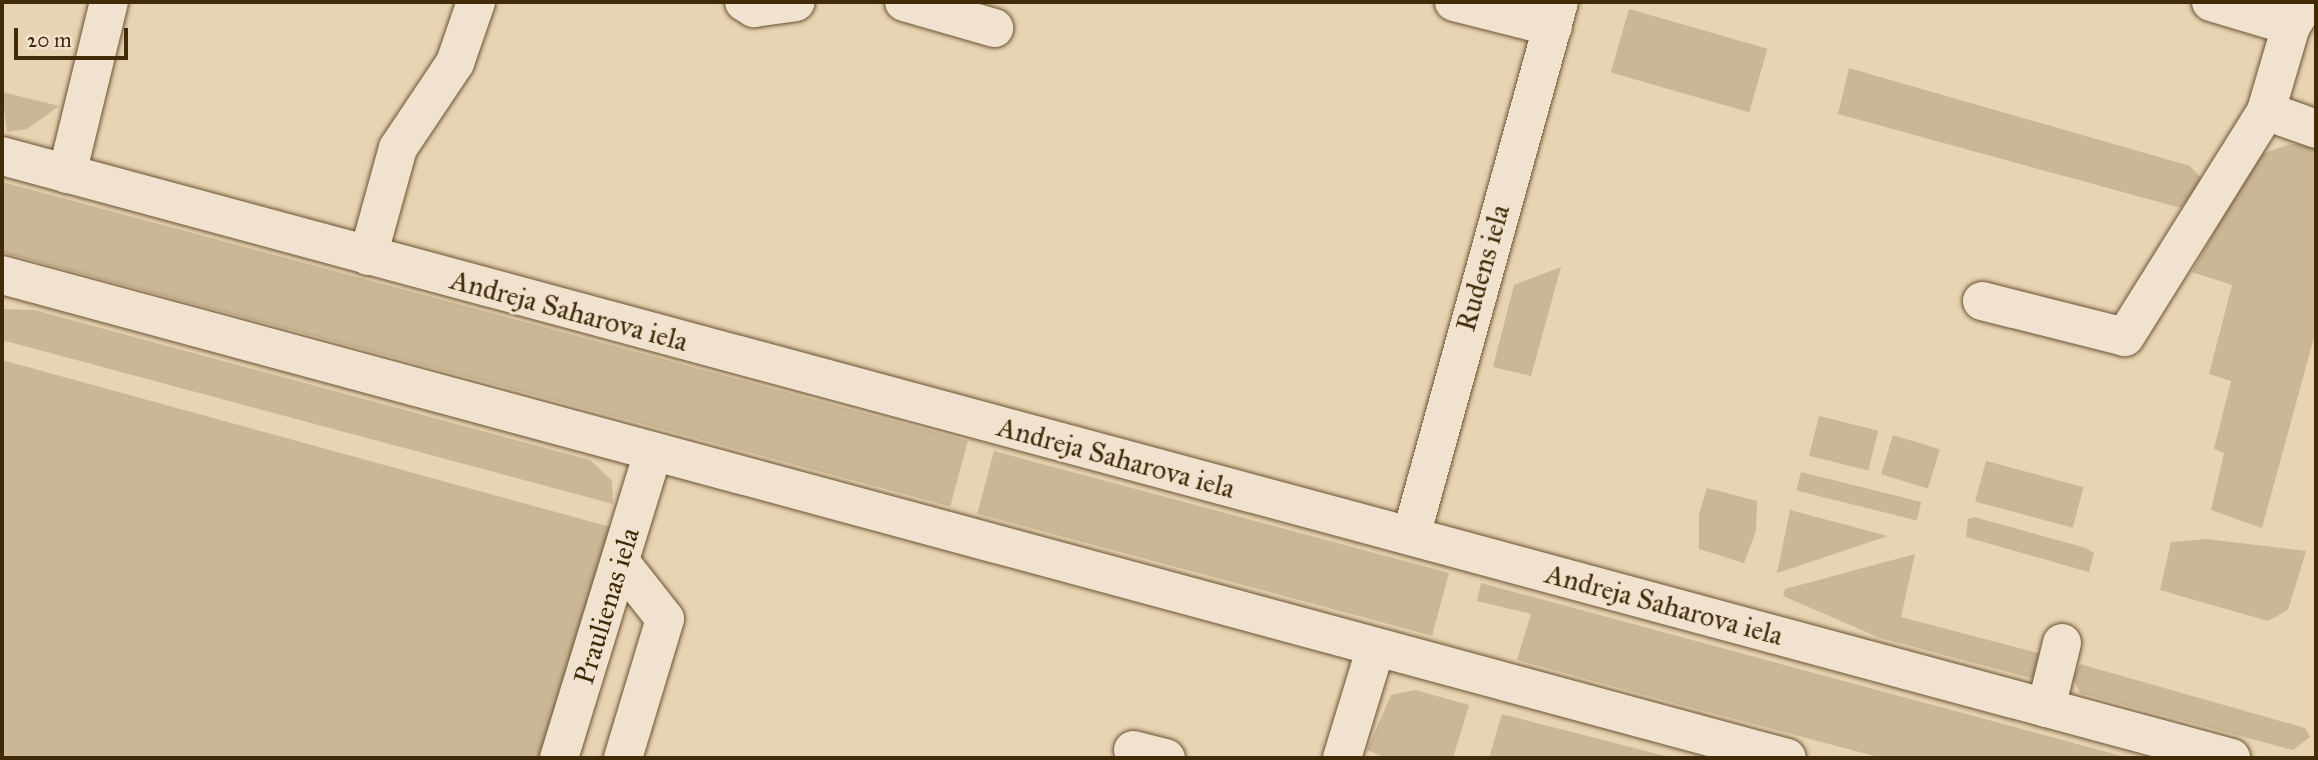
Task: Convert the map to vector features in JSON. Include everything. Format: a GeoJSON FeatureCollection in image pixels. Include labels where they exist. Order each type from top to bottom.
{"type":"FeatureCollection","features":[{"type":"Feature","properties":{"kind":"street"},"geometry":{"type":"LineString","coordinates":[[67,174],[109,2]]}},
{"type":"Feature","properties":{"kind":"street"},"geometry":{"type":"LineString","coordinates":[[368,256],[398,148],[455,63],[476,2]]}},
{"type":"Feature","properties":{"kind":"street"},"geometry":{"type":"LineString","coordinates":[[744,2],[754,8],[796,2]]}},
{"type":"Feature","properties":{"kind":"street"},"geometry":{"type":"LineString","coordinates":[[904,2],[995,28]]}},
{"type":"Feature","properties":{"kind":"street"},"geometry":{"type":"LineString","coordinates":[[1454,2],[1556,15]]}},
{"type":"Feature","properties":{"kind":"street"},"geometry":{"type":"LineString","coordinates":[[1982,301],[2125,337],[2266,111],[2299,14],[2211,2]]}},
{"type":"Feature","properties":{"kind":"street","name":"Rudens iela"},"geometry":{"type":"LineString","coordinates":[[1411,536],[1556,15]]}},
{"type":"Feature","properties":{"kind":"street"},"geometry":{"type":"LineString","coordinates":[[2266,111],[2316,128]]}},
{"type":"Feature","properties":{"kind":"street","name":"Andreja Saharova iela"},"geometry":{"type":"LineString","coordinates":[[2,156],[2231,758]]}},
{"type":"Feature","properties":{"kind":"street"},"geometry":{"type":"LineString","coordinates":[[2,275],[1787,758]]}},
{"type":"Feature","properties":{"kind":"street","name":"Praulienas iela"},"geometry":{"type":"LineString","coordinates":[[559,758],[653,453]]}},
{"type":"Feature","properties":{"kind":"street"},"geometry":{"type":"LineString","coordinates":[[621,563],[664,619],[623,758]]}},
{"type":"Feature","properties":{"kind":"street"},"geometry":{"type":"LineString","coordinates":[[2046,708],[2062,643]]}},
{"type":"Feature","properties":{"kind":"street"},"geometry":{"type":"LineString","coordinates":[[1342,758],[1376,647]]}},
{"type":"Feature","properties":{"kind":"shaded area"},"geometry":{"type":"Polygon","coordinates":[[[1629,9],[1767,49],[1749,112],[1611,72],[1629,9]]]}},
{"type":"Feature","properties":{"kind":"shaded area"},"geometry":{"type":"Polygon","coordinates":[[[1849,68],[2190,166],[2202,179],[2181,208],[1838,114],[1849,68]]]}},
{"type":"Feature","properties":{"kind":"shaded area"},"geometry":{"type":"Polygon","coordinates":[[[2,92],[59,106],[27,129],[7,132],[2,92]]]}},
{"type":"Feature","properties":{"kind":"shaded area"},"geometry":{"type":"Polygon","coordinates":[[[2291,144],[2316,145],[2316,330],[2262,528],[2211,510],[2224,453],[2214,449],[2231,381],[2209,374],[2232,285],[2192,272],[2258,155],[2291,144]]]}},
{"type":"Feature","properties":{"kind":"shaded area"},"geometry":{"type":"Polygon","coordinates":[[[2,182],[968,441],[950,507],[2,252],[2,182]]]}},
{"type":"Feature","properties":{"kind":"shaded area"},"geometry":{"type":"Polygon","coordinates":[[[1561,267],[1531,376],[1493,367],[1514,285],[1561,267]]]}},
{"type":"Feature","properties":{"kind":"shaded area"},"geometry":{"type":"Polygon","coordinates":[[[2,309],[34,310],[590,460],[612,481],[613,504],[2,340],[2,309]]]}},
{"type":"Feature","properties":{"kind":"shaded area"},"geometry":{"type":"Polygon","coordinates":[[[2,360],[614,528],[547,758],[2,758],[2,360]]]}},
{"type":"Feature","properties":{"kind":"shaded area"},"geometry":{"type":"Polygon","coordinates":[[[1819,416],[1878,431],[1868,471],[1809,456],[1819,416]]]}},
{"type":"Feature","properties":{"kind":"shaded area"},"geometry":{"type":"Polygon","coordinates":[[[1893,435],[1940,449],[1928,489],[1881,474],[1893,435]]]}},
{"type":"Feature","properties":{"kind":"shaded area"},"geometry":{"type":"Polygon","coordinates":[[[994,451],[1449,573],[1432,636],[977,514],[994,451]]]}},
{"type":"Feature","properties":{"kind":"shaded area"},"geometry":{"type":"Polygon","coordinates":[[[1986,461],[2084,487],[2073,528],[1975,502],[1986,461]]]}},
{"type":"Feature","properties":{"kind":"shaded area"},"geometry":{"type":"Polygon","coordinates":[[[1801,472],[1921,502],[1917,520],[1796,490],[1801,472]]]}},
{"type":"Feature","properties":{"kind":"shaded area"},"geometry":{"type":"Polygon","coordinates":[[[1707,488],[1757,501],[1756,531],[1744,563],[1699,549],[1699,514],[1707,488]]]}},
{"type":"Feature","properties":{"kind":"shaded area"},"geometry":{"type":"Polygon","coordinates":[[[1790,510],[1888,536],[1777,573],[1790,510]]]}},
{"type":"Feature","properties":{"kind":"shaded area"},"geometry":{"type":"Polygon","coordinates":[[[1974,517],[2086,548],[2094,553],[2089,572],[1966,537],[1968,519],[1974,517]]]}},
{"type":"Feature","properties":{"kind":"shaded area"},"geometry":{"type":"Polygon","coordinates":[[[2206,539],[2306,551],[2288,610],[2268,621],[2160,590],[2171,542],[2206,539]]]}},
{"type":"Feature","properties":{"kind":"shaded area"},"geometry":{"type":"Polygon","coordinates":[[[1915,554],[1901,617],[2042,654],[2038,680],[1880,638],[1783,596],[1785,589],[1915,554]]]}},
{"type":"Feature","properties":{"kind":"shaded area"},"geometry":{"type":"Polygon","coordinates":[[[1481,583],[2129,758],[1882,758],[1685,706],[1517,660],[1531,614],[1477,601],[1481,583]]]}},
{"type":"Feature","properties":{"kind":"shaded area"},"geometry":{"type":"Polygon","coordinates":[[[2080,664],[2305,728],[2310,737],[2293,750],[2080,693],[2073,678],[2080,664]]]}},
{"type":"Feature","properties":{"kind":"shaded area"},"geometry":{"type":"Polygon","coordinates":[[[1415,690],[1469,705],[1453,758],[1386,758],[1367,750],[1391,695],[1415,690]]]}},
{"type":"Feature","properties":{"kind":"shaded area"},"geometry":{"type":"Polygon","coordinates":[[[1502,714],[1673,758],[1489,758],[1502,714]]]}}]}
